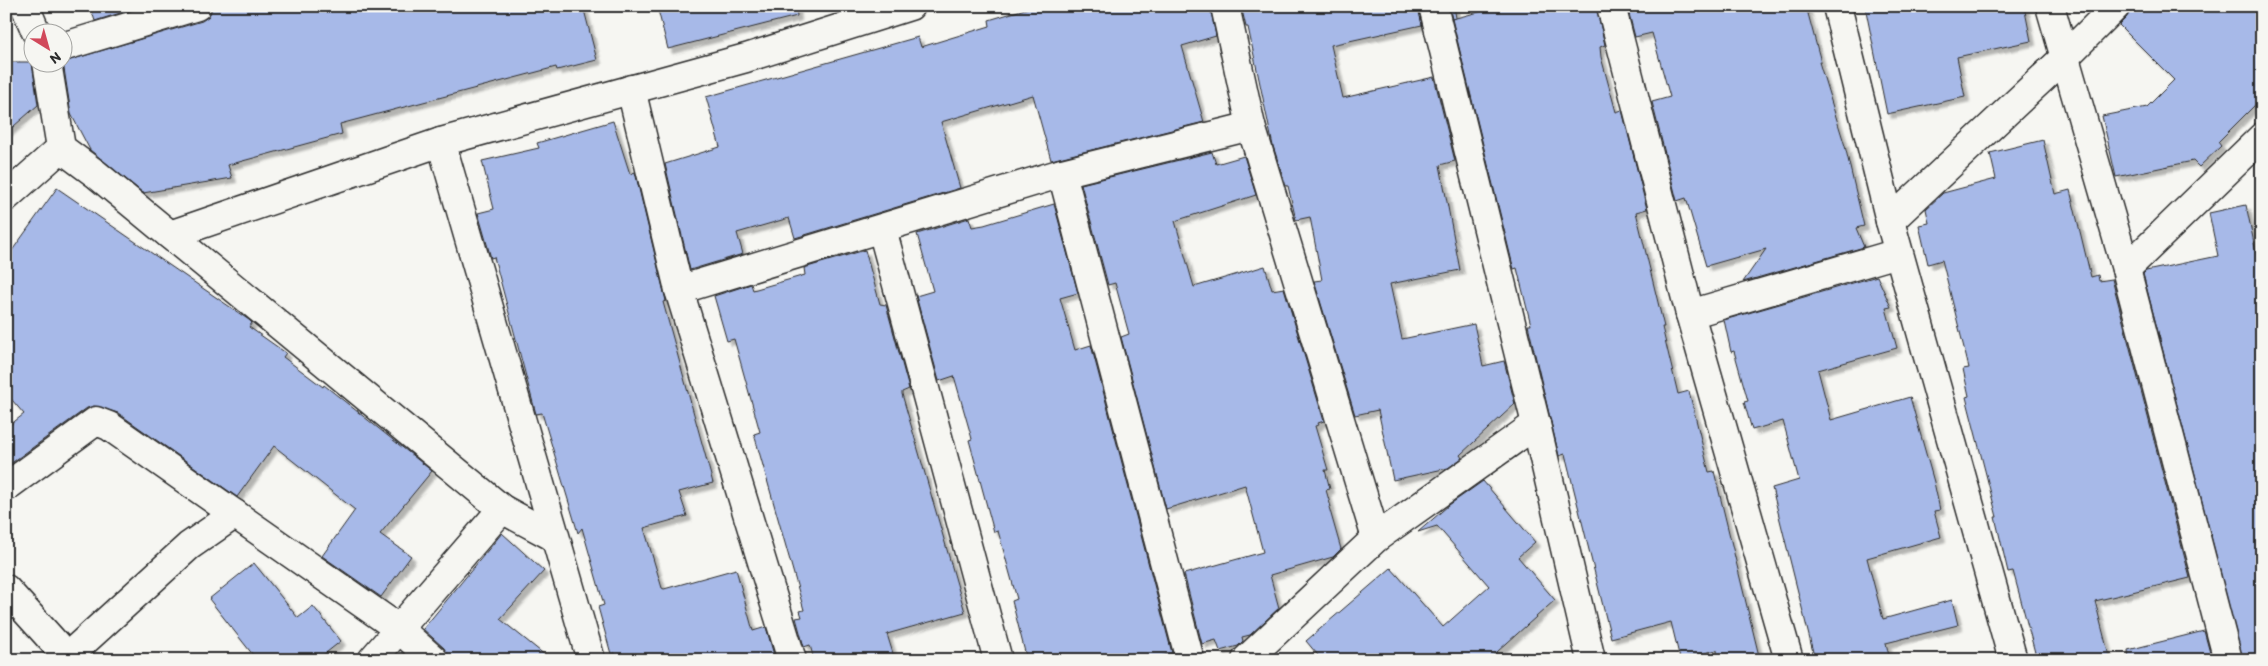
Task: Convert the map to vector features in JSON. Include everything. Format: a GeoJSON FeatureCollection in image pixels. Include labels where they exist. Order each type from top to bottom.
{"type":"FeatureCollection","features":[{"type":"Feature","properties":{"kind":"street"},"geometry":{"type":"LineString","coordinates":[[25,6],[32,22]]}},
{"type":"Feature","properties":{"kind":"street"},"geometry":{"type":"LineString","coordinates":[[72,45],[197,6]]}},
{"type":"Feature","properties":{"kind":"street"},"geometry":{"type":"LineString","coordinates":[[170,235],[441,142],[746,58],[910,6]]}},
{"type":"Feature","properties":{"kind":"street"},"geometry":{"type":"LineString","coordinates":[[1225,6],[1251,126],[1376,538]]}},
{"type":"Feature","properties":{"kind":"street"},"geometry":{"type":"LineString","coordinates":[[1433,6],[1536,424],[1590,659]]}},
{"type":"Feature","properties":{"kind":"street"},"geometry":{"type":"LineString","coordinates":[[1611,6],[1690,314],[1790,660]]}},
{"type":"Feature","properties":{"kind":"street"},"geometry":{"type":"LineString","coordinates":[[1837,6],[1898,254],[2013,660]]}},
{"type":"Feature","properties":{"kind":"street"},"geometry":{"type":"LineString","coordinates":[[2050,6],[2126,269],[2228,660]]}},
{"type":"Feature","properties":{"kind":"street"},"geometry":{"type":"LineString","coordinates":[[1890,221],[2064,58],[2116,6]]}},
{"type":"Feature","properties":{"kind":"street"},"geometry":{"type":"LineString","coordinates":[[49,72],[61,148],[170,235],[502,509],[554,537]]}},
{"type":"Feature","properties":{"kind":"street"},"geometry":{"type":"LineString","coordinates":[[631,90],[679,290],[792,660]]}},
{"type":"Feature","properties":{"kind":"street"},"geometry":{"type":"LineString","coordinates":[[679,290],[1062,173],[1251,126]]}},
{"type":"Feature","properties":{"kind":"street"},"geometry":{"type":"LineString","coordinates":[[2126,269],[2262,137]]}},
{"type":"Feature","properties":{"kind":"street"},"geometry":{"type":"LineString","coordinates":[[441,142],[591,660]]}},
{"type":"Feature","properties":{"kind":"street"},"geometry":{"type":"LineString","coordinates":[[6,197],[61,148]]}},
{"type":"Feature","properties":{"kind":"street"},"geometry":{"type":"LineString","coordinates":[[1062,173],[1190,660]]}},
{"type":"Feature","properties":{"kind":"street"},"geometry":{"type":"LineString","coordinates":[[882,228],[998,660]]}},
{"type":"Feature","properties":{"kind":"street"},"geometry":{"type":"LineString","coordinates":[[1690,314],[1898,254]]}},
{"type":"Feature","properties":{"kind":"street"},"geometry":{"type":"LineString","coordinates":[[6,487],[96,421],[110,426],[398,629],[434,660]]}},
{"type":"Feature","properties":{"kind":"street"},"geometry":{"type":"LineString","coordinates":[[1246,660],[1376,538],[1536,424]]}},
{"type":"Feature","properties":{"kind":"street"},"geometry":{"type":"LineString","coordinates":[[372,660],[502,509]]}},
{"type":"Feature","properties":{"kind":"street"},"geometry":{"type":"LineString","coordinates":[[6,589],[68,658],[189,546],[235,514]]}},
{"type":"Feature","properties":{"kind":"building"},"geometry":{"type":"Polygon","coordinates":[[[90,6],[136,6],[136,8],[95,21],[90,6]]]}},
{"type":"Feature","properties":{"kind":"building"},"geometry":{"type":"Polygon","coordinates":[[[212,6],[583,6],[597,60],[557,70],[556,67],[340,124],[342,134],[228,165],[232,178],[143,193],[90,150],[71,114],[65,72],[72,72],[72,59],[202,21],[209,16],[212,6]]]}},
{"type":"Feature","properties":{"kind":"building"},"geometry":{"type":"Polygon","coordinates":[[[657,6],[796,6],[797,16],[668,49],[657,6]]]}},
{"type":"Feature","properties":{"kind":"building"},"geometry":{"type":"Polygon","coordinates":[[[1035,6],[1210,6],[1216,36],[1182,46],[1204,122],[1051,160],[1033,95],[941,122],[960,188],[795,238],[789,218],[737,233],[743,254],[690,270],[665,164],[720,147],[706,97],[918,37],[921,47],[990,26],[989,20],[1035,6]]]}},
{"type":"Feature","properties":{"kind":"building"},"geometry":{"type":"Polygon","coordinates":[[[1241,6],[1418,6],[1422,25],[1331,45],[1343,98],[1434,77],[1455,161],[1440,165],[1460,270],[1390,284],[1402,339],[1474,324],[1483,366],[1504,361],[1515,404],[1460,455],[1462,458],[1448,468],[1393,480],[1378,410],[1355,415],[1314,281],[1322,280],[1310,217],[1296,220],[1288,186],[1286,186],[1273,146],[1248,27],[1246,27],[1241,6]]]}},
{"type":"Feature","properties":{"kind":"building"},"geometry":{"type":"Polygon","coordinates":[[[1449,6],[1454,6],[1456,18],[1502,6],[1596,6],[1605,45],[1600,47],[1601,57],[1616,112],[1622,110],[1647,209],[1636,212],[1678,394],[1689,391],[1709,472],[1714,471],[1760,660],[1718,660],[1717,650],[1680,659],[1671,622],[1611,638],[1565,454],[1559,456],[1528,325],[1531,325],[1517,268],[1514,269],[1512,262],[1449,6]]]}},
{"type":"Feature","properties":{"kind":"building"},"geometry":{"type":"Polygon","coordinates":[[[1627,6],[1806,6],[1821,62],[1819,62],[1845,146],[1864,226],[1856,228],[1864,247],[1743,282],[1766,249],[1706,266],[1686,198],[1677,201],[1652,102],[1670,97],[1652,33],[1635,37],[1627,6]]]}},
{"type":"Feature","properties":{"kind":"building"},"geometry":{"type":"Polygon","coordinates":[[[1865,6],[2024,6],[2031,41],[1957,57],[1965,97],[1887,114],[1865,6]]]}},
{"type":"Feature","properties":{"kind":"building"},"geometry":{"type":"Polygon","coordinates":[[[2131,6],[2262,6],[2262,98],[2218,142],[2221,146],[2199,167],[2193,161],[2116,177],[2102,116],[2147,107],[2174,80],[2119,25],[2127,17],[2131,6]]]}},
{"type":"Feature","properties":{"kind":"building"},"geometry":{"type":"Polygon","coordinates":[[[6,62],[22,62],[22,72],[33,72],[38,105],[6,133],[6,62]]]}},
{"type":"Feature","properties":{"kind":"building"},"geometry":{"type":"Polygon","coordinates":[[[613,121],[630,174],[635,172],[666,301],[663,302],[713,483],[679,492],[687,516],[644,528],[662,588],[664,589],[736,569],[753,631],[766,627],[774,655],[759,660],[617,660],[615,653],[611,654],[598,607],[604,605],[582,528],[578,533],[542,413],[536,414],[494,257],[491,258],[478,213],[494,209],[482,161],[539,148],[537,143],[613,121]]]}},
{"type":"Feature","properties":{"kind":"building"},"geometry":{"type":"Polygon","coordinates":[[[2043,140],[2055,194],[2070,190],[2091,277],[2098,275],[2099,281],[2112,279],[2190,578],[2095,601],[2110,660],[2037,660],[2013,571],[2008,572],[1995,517],[1997,517],[1966,397],[1969,396],[1963,369],[1969,368],[1942,260],[1928,264],[1919,225],[1929,223],[1926,209],[1943,193],[1996,179],[1990,153],[2043,140]]]}},
{"type":"Feature","properties":{"kind":"building"},"geometry":{"type":"Polygon","coordinates":[[[1212,152],[1216,164],[1244,156],[1256,195],[1175,221],[1194,287],[1265,266],[1272,290],[1284,288],[1324,421],[1315,426],[1328,470],[1325,470],[1330,489],[1326,490],[1341,549],[1333,557],[1270,575],[1279,608],[1250,635],[1242,637],[1243,641],[1238,646],[1220,651],[1216,640],[1202,644],[1184,574],[1263,552],[1245,485],[1166,509],[1121,337],[1129,334],[1115,283],[1108,285],[1081,184],[1212,152]]]}},
{"type":"Feature","properties":{"kind":"building"},"geometry":{"type":"Polygon","coordinates":[[[57,188],[249,320],[252,323],[249,327],[286,353],[283,357],[323,387],[324,385],[432,471],[380,534],[411,556],[381,597],[322,556],[355,510],[274,446],[237,497],[118,413],[94,406],[87,408],[6,467],[6,428],[24,414],[6,393],[6,259],[57,188]]]}},
{"type":"Feature","properties":{"kind":"building"},"geometry":{"type":"Polygon","coordinates":[[[1054,204],[1078,293],[1060,298],[1075,350],[1091,345],[1172,653],[1148,660],[1027,660],[1012,601],[1017,599],[998,531],[994,532],[969,440],[972,439],[954,376],[939,381],[916,296],[933,291],[917,234],[969,218],[972,227],[984,225],[1054,204]]]}},
{"type":"Feature","properties":{"kind":"building"},"geometry":{"type":"Polygon","coordinates":[[[2246,205],[2257,257],[2262,256],[2262,660],[2243,660],[2143,274],[2146,271],[2218,256],[2209,213],[2246,205]]]}},
{"type":"Feature","properties":{"kind":"building"},"geometry":{"type":"Polygon","coordinates":[[[865,250],[880,304],[886,305],[909,389],[902,392],[902,394],[965,612],[887,634],[895,660],[814,660],[810,645],[804,647],[796,618],[802,617],[800,611],[804,610],[754,434],[760,432],[734,339],[727,341],[714,296],[751,284],[753,290],[805,275],[804,268],[865,250]]]}},
{"type":"Feature","properties":{"kind":"building"},"geometry":{"type":"Polygon","coordinates":[[[1877,276],[1891,307],[1886,308],[1897,348],[1818,370],[1831,420],[1910,397],[1934,482],[1940,510],[1934,511],[1941,537],[1867,558],[1883,619],[1952,600],[1958,625],[1886,643],[1890,660],[1815,660],[1772,488],[1799,480],[1783,421],[1752,430],[1744,402],[1748,401],[1734,351],[1731,352],[1724,320],[1877,276]]]}},
{"type":"Feature","properties":{"kind":"building"},"geometry":{"type":"Polygon","coordinates":[[[1483,481],[1535,542],[1518,557],[1555,600],[1488,660],[1322,660],[1306,641],[1391,568],[1443,627],[1489,586],[1437,526],[1418,532],[1449,505],[1483,481]]]}},
{"type":"Feature","properties":{"kind":"building"},"geometry":{"type":"Polygon","coordinates":[[[502,533],[544,571],[500,619],[551,660],[450,660],[444,648],[423,629],[502,533]]]}},
{"type":"Feature","properties":{"kind":"building"},"geometry":{"type":"Polygon","coordinates":[[[254,563],[298,618],[313,606],[341,641],[317,660],[257,660],[209,599],[254,563]]]}},
{"type":"Feature","properties":{"kind":"building"},"geometry":{"type":"Polygon","coordinates":[[[2204,631],[2212,660],[2129,660],[2128,650],[2204,631]]]}}]}
